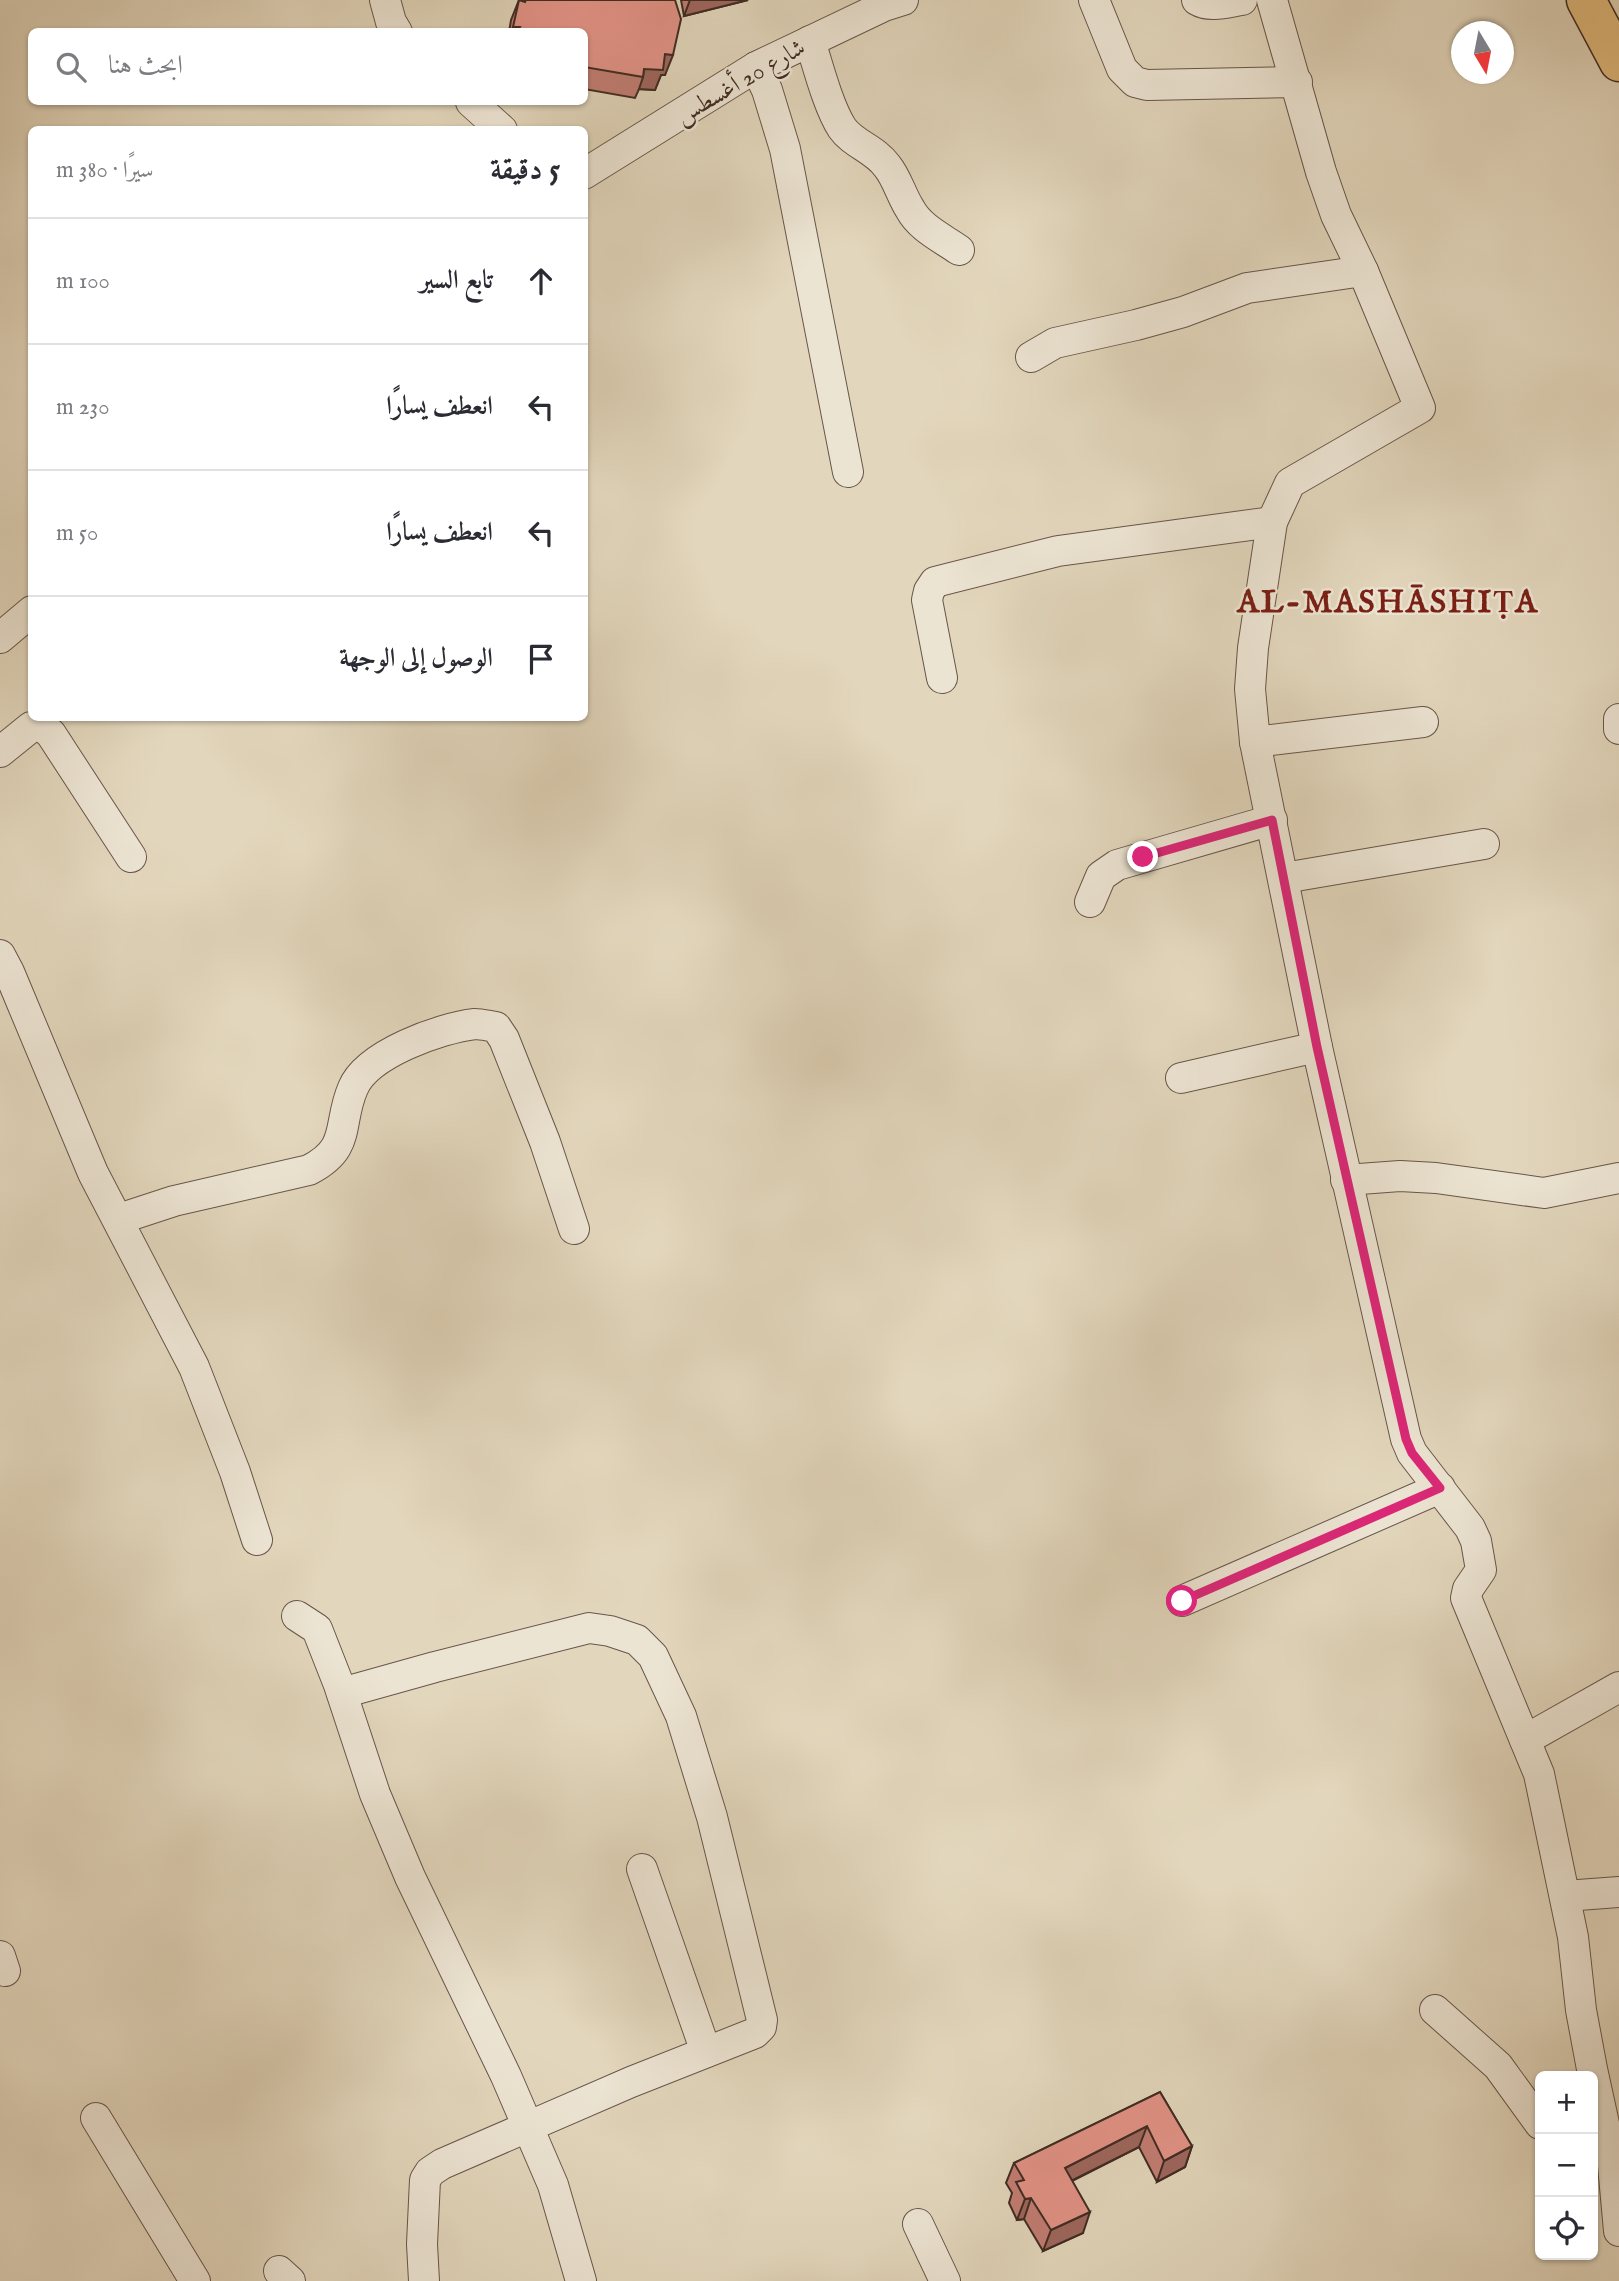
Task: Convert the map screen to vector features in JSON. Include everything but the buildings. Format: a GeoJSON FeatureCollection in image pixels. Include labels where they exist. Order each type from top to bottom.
{"type":"FeatureCollection","features":[{"type":"Feature","properties":{"kind":"main road"},"geometry":{"type":"LineString","coordinates":[[1586,0],[1619,62]]}},
{"type":"Feature","properties":{"kind":"street"},"geometry":{"type":"LineString","coordinates":[[385,0],[395,28]]}},
{"type":"Feature","properties":{"kind":"street","name":"شارع 20 أغسطس"},"geometry":{"type":"LineString","coordinates":[[588,172],[756,67],[884,6],[903,0]]}},
{"type":"Feature","properties":{"kind":"street"},"geometry":{"type":"LineString","coordinates":[[1094,0],[1122,69],[1135,82],[1147,85],[1297,82]]}},
{"type":"Feature","properties":{"kind":"street"},"geometry":{"type":"LineString","coordinates":[[1197,0],[1210,5],[1242,0]]}},
{"type":"Feature","properties":{"kind":"street"},"geometry":{"type":"LineString","coordinates":[[1272,0],[1324,183],[1420,408],[1290,483],[1272,522],[1253,648],[1250,690],[1255,741],[1317,1047],[1406,1439],[1412,1453],[1476,1541],[1481,1570],[1468,1589],[1466,1598],[1539,1774],[1565,1896],[1592,2069],[1603,2163],[1619,2231]]}},
{"type":"Feature","properties":{"kind":"street"},"geometry":{"type":"LineString","coordinates":[[810,41],[841,127],[852,139],[870,149],[888,166],[911,212],[923,226],[959,250]]}},
{"type":"Feature","properties":{"kind":"street"},"geometry":{"type":"LineString","coordinates":[[756,67],[767,90],[785,149],[848,472]]}},
{"type":"Feature","properties":{"kind":"street"},"geometry":{"type":"LineString","coordinates":[[474,105],[498,126]]}},
{"type":"Feature","properties":{"kind":"street"},"geometry":{"type":"LineString","coordinates":[[1031,356],[1055,343],[1160,319],[1247,288],[1363,271]]}},
{"type":"Feature","properties":{"kind":"street"},"geometry":{"type":"LineString","coordinates":[[942,677],[927,600],[929,590],[935,582],[1058,551],[1272,522]]}},
{"type":"Feature","properties":{"kind":"street"},"geometry":{"type":"LineString","coordinates":[[0,638],[28,614]]}},
{"type":"Feature","properties":{"kind":"street"},"geometry":{"type":"LineString","coordinates":[[1619,719],[1619,729]]}},
{"type":"Feature","properties":{"kind":"street"},"geometry":{"type":"LineString","coordinates":[[1255,741],[1423,722]]}},
{"type":"Feature","properties":{"kind":"street"},"geometry":{"type":"LineString","coordinates":[[0,752],[31,727],[41,726],[51,734],[131,857]]}},
{"type":"Feature","properties":{"kind":"street"},"geometry":{"type":"LineString","coordinates":[[1090,902],[1101,876],[1118,865],[1272,820]]}},
{"type":"Feature","properties":{"kind":"street"},"geometry":{"type":"LineString","coordinates":[[1284,878],[1484,844]]}},
{"type":"Feature","properties":{"kind":"street"},"geometry":{"type":"LineString","coordinates":[[0,956],[93,1173],[194,1367],[235,1472],[257,1540]]}},
{"type":"Feature","properties":{"kind":"street"},"geometry":{"type":"LineString","coordinates":[[119,1219],[174,1202],[309,1170],[322,1163],[333,1153],[341,1138],[353,1086],[372,1065],[391,1052],[422,1039],[477,1024],[496,1027],[504,1039],[545,1142],[574,1229]]}},
{"type":"Feature","properties":{"kind":"street"},"geometry":{"type":"LineString","coordinates":[[1181,1078],[1317,1047]]}},
{"type":"Feature","properties":{"kind":"street"},"geometry":{"type":"LineString","coordinates":[[1346,1180],[1400,1176],[1436,1178],[1544,1194],[1619,1178]]}},
{"type":"Feature","properties":{"kind":"street"},"geometry":{"type":"LineString","coordinates":[[1182,1601],[1440,1488]]}},
{"type":"Feature","properties":{"kind":"street"},"geometry":{"type":"LineString","coordinates":[[297,1616],[317,1629],[342,1693],[374,1794],[506,2076],[553,2185],[581,2281]]}},
{"type":"Feature","properties":{"kind":"street"},"geometry":{"type":"LineString","coordinates":[[342,1693],[589,1628],[610,1631],[637,1640],[653,1656],[681,1716],[712,1817],[762,2021],[761,2027],[755,2033],[528,2126],[442,2164],[430,2172],[425,2180],[422,2244],[424,2281]]}},
{"type":"Feature","properties":{"kind":"street"},"geometry":{"type":"LineString","coordinates":[[1525,1740],[1619,1687]]}},
{"type":"Feature","properties":{"kind":"street"},"geometry":{"type":"LineString","coordinates":[[642,1869],[706,2052]]}},
{"type":"Feature","properties":{"kind":"street"},"geometry":{"type":"LineString","coordinates":[[1565,1896],[1619,1892]]}},
{"type":"Feature","properties":{"kind":"street"},"geometry":{"type":"LineString","coordinates":[[1435,2010],[1498,2066],[1535,2117]]}},
{"type":"Feature","properties":{"kind":"street"},"geometry":{"type":"LineString","coordinates":[[96,2118],[195,2281]]}},
{"type":"Feature","properties":{"kind":"street"},"geometry":{"type":"LineString","coordinates":[[918,2224],[945,2281]]}},
{"type":"Feature","properties":{"kind":"district","name":"AL-MASHĀSHIṬA"},"geometry":{"type":"Point","coordinates":[1388,601]}},
{"type":"Feature","properties":{"kind":"route"},"geometry":{"type":"LineString","coordinates":[[1143,857],[1272,820],[1317,1047],[1406,1439],[1412,1453],[1440,1488],[1182,1601]]}}]}
